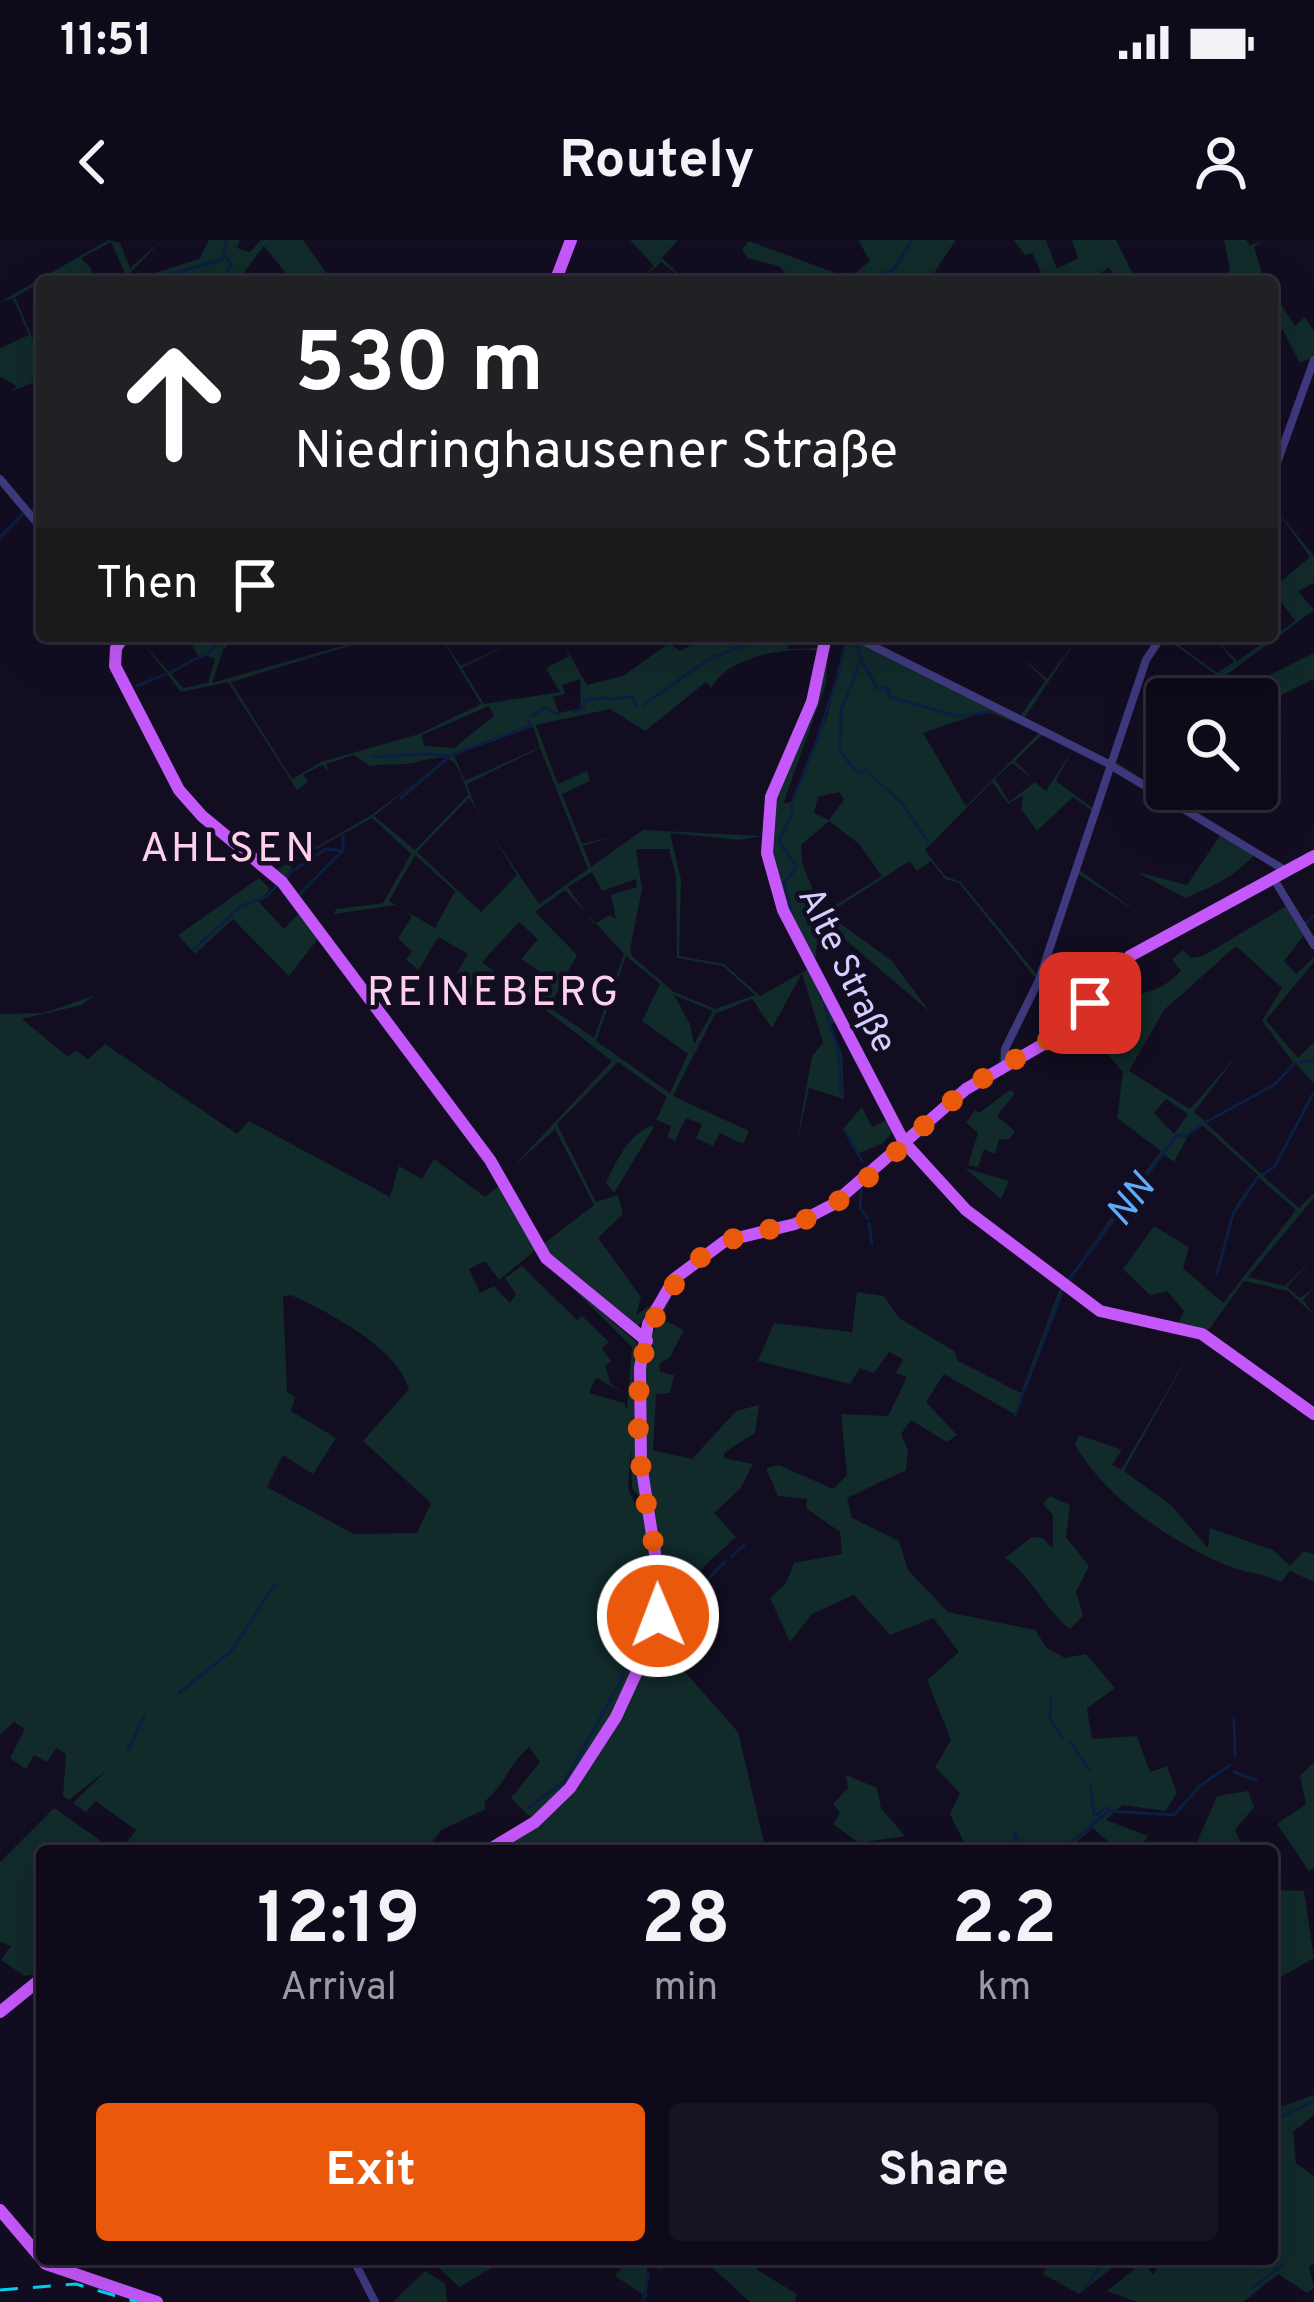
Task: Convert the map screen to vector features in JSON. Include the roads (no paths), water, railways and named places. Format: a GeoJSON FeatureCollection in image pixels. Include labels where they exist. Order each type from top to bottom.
{"type":"FeatureCollection","features":[{"type":"Feature","properties":{"kind":"main road"},"geometry":{"type":"LineString","coordinates":[[557,276],[572,240]]}},
{"type":"Feature","properties":{"kind":"main road"},"geometry":{"type":"LineString","coordinates":[[117,642],[118,671],[185,798],[282,882],[490,1160],[546,1258],[640,1338]]}},
{"type":"Feature","properties":{"kind":"main road","name":"Alte Straße"},"geometry":{"type":"LineString","coordinates":[[825,642],[812,701],[771,796],[767,853],[783,910],[892,1118],[924,1166],[980,1222],[1100,1311],[1202,1334],[1314,1414]]}},
{"type":"Feature","properties":{"kind":"main road"},"geometry":{"type":"LineString","coordinates":[[497,1845],[535,1822],[575,1781],[616,1717],[651,1641],[659,1579],[639,1415],[640,1338],[682,1271],[728,1241],[822,1212],[967,1089],[1060,1034],[1138,950],[1275,881],[1314,856]]}},
{"type":"Feature","properties":{"kind":"main road"},"geometry":{"type":"LineString","coordinates":[[640,1338],[674,1286],[728,1241]]}},
{"type":"Feature","properties":{"kind":"main road"},"geometry":{"type":"LineString","coordinates":[[0,2012],[36,1983]]}},
{"type":"Feature","properties":{"kind":"main road"},"geometry":{"type":"LineString","coordinates":[[0,2210],[36,2252]]}},
{"type":"Feature","properties":{"kind":"main road"},"geometry":{"type":"LineString","coordinates":[[49,2265],[116,2286],[127,2298],[157,2302]]}},
{"type":"Feature","properties":{"kind":"street"},"geometry":{"type":"LineString","coordinates":[[1278,460],[1314,359]]}},
{"type":"Feature","properties":{"kind":"street"},"geometry":{"type":"LineString","coordinates":[[0,479],[36,522]]}},
{"type":"Feature","properties":{"kind":"street"},"geometry":{"type":"LineString","coordinates":[[865,642],[1110,765],[1289,873]]}},
{"type":"Feature","properties":{"kind":"street"},"geometry":{"type":"LineString","coordinates":[[1008,1066],[1008,1043],[1039,980],[1146,660],[1158,642]]}},
{"type":"Feature","properties":{"kind":"street"},"geometry":{"type":"LineString","coordinates":[[1275,881],[1314,945]]}},
{"type":"Feature","properties":{"kind":"street"},"geometry":{"type":"LineString","coordinates":[[356,2265],[375,2302]]}},
{"type":"Feature","properties":{"kind":"waterway"},"geometry":{"type":"LineString","coordinates":[[881,276],[894,269],[912,240]]}},
{"type":"Feature","properties":{"kind":"waterway"},"geometry":{"type":"LineString","coordinates":[[164,276],[221,260],[226,246]]}},
{"type":"Feature","properties":{"kind":"waterway"},"geometry":{"type":"LineString","coordinates":[[226,258],[231,264],[226,276]]}},
{"type":"Feature","properties":{"kind":"waterway"},"geometry":{"type":"LineString","coordinates":[[32,510],[36,508]]}},
{"type":"Feature","properties":{"kind":"waterway"},"geometry":{"type":"LineString","coordinates":[[0,537],[24,513]]}},
{"type":"Feature","properties":{"kind":"waterway"},"geometry":{"type":"LineString","coordinates":[[212,650],[217,642]]}},
{"type":"Feature","properties":{"kind":"waterway"},"geometry":{"type":"LineString","coordinates":[[712,658],[751,642]]}},
{"type":"Feature","properties":{"kind":"waterway"},"geometry":{"type":"LineString","coordinates":[[836,681],[846,642]]}},
{"type":"Feature","properties":{"kind":"waterway"},"geometry":{"type":"LineString","coordinates":[[851,686],[861,659],[852,642]]}},
{"type":"Feature","properties":{"kind":"waterway"},"geometry":{"type":"LineString","coordinates":[[170,672],[210,652]]}},
{"type":"Feature","properties":{"kind":"waterway"},"geometry":{"type":"LineString","coordinates":[[643,705],[709,659]]}},
{"type":"Feature","properties":{"kind":"waterway"},"geometry":{"type":"LineString","coordinates":[[861,659],[877,688],[887,687],[890,697],[957,716],[990,712]]}},
{"type":"Feature","properties":{"kind":"waterway"},"geometry":{"type":"LineString","coordinates":[[136,686],[167,674]]}},
{"type":"Feature","properties":{"kind":"waterway"},"geometry":{"type":"LineString","coordinates":[[815,746],[835,684]]}},
{"type":"Feature","properties":{"kind":"waterway"},"geometry":{"type":"LineString","coordinates":[[849,690],[841,710],[840,752],[858,773],[863,771]]}},
{"type":"Feature","properties":{"kind":"waterway"},"geometry":{"type":"LineString","coordinates":[[611,699],[633,697],[636,707]]}},
{"type":"Feature","properties":{"kind":"waterway"},"geometry":{"type":"LineString","coordinates":[[573,711],[585,708],[583,700],[607,698]]}},
{"type":"Feature","properties":{"kind":"waterway"},"geometry":{"type":"LineString","coordinates":[[532,716],[545,708],[558,714]]}},
{"type":"Feature","properties":{"kind":"waterway"},"geometry":{"type":"LineString","coordinates":[[454,754],[530,726],[529,722]]}},
{"type":"Feature","properties":{"kind":"waterway"},"geometry":{"type":"LineString","coordinates":[[793,800],[813,750]]}},
{"type":"Feature","properties":{"kind":"waterway"},"geometry":{"type":"LineString","coordinates":[[373,757],[420,754]]}},
{"type":"Feature","properties":{"kind":"waterway"},"geometry":{"type":"LineString","coordinates":[[423,754],[450,756]]}},
{"type":"Feature","properties":{"kind":"waterway"},"geometry":{"type":"LineString","coordinates":[[401,798],[450,756]]}},
{"type":"Feature","properties":{"kind":"waterway"},"geometry":{"type":"LineString","coordinates":[[865,770],[901,802],[928,842]]}},
{"type":"Feature","properties":{"kind":"waterway"},"geometry":{"type":"LineString","coordinates":[[792,805],[792,813]]}},
{"type":"Feature","properties":{"kind":"waterway"},"geometry":{"type":"LineString","coordinates":[[791,815],[779,842],[797,867],[784,883],[795,926]]}},
{"type":"Feature","properties":{"kind":"waterway"},"geometry":{"type":"LineString","coordinates":[[285,876],[326,849],[343,851],[343,836]]}},
{"type":"Feature","properties":{"kind":"waterway"},"geometry":{"type":"LineString","coordinates":[[299,895],[342,851]]}},
{"type":"Feature","properties":{"kind":"waterway"},"geometry":{"type":"LineString","coordinates":[[193,950],[241,906],[266,897],[279,883]]}},
{"type":"Feature","properties":{"kind":"waterway"},"geometry":{"type":"LineString","coordinates":[[1306,923],[1314,916]]}},
{"type":"Feature","properties":{"kind":"waterway"},"geometry":{"type":"LineString","coordinates":[[825,1003],[828,1019]]}},
{"type":"Feature","properties":{"kind":"waterway"},"geometry":{"type":"LineString","coordinates":[[829,1021],[839,1054],[841,1093]]}},
{"type":"Feature","properties":{"kind":"waterway","name":"NN"},"geometry":{"type":"LineString","coordinates":[[1300,1062],[1314,1060]]}},
{"type":"Feature","properties":{"kind":"waterway","name":"NN"},"geometry":{"type":"LineString","coordinates":[[1204,1123],[1274,1085],[1296,1062]]}},
{"type":"Feature","properties":{"kind":"waterway","name":"NN"},"geometry":{"type":"LineString","coordinates":[[1262,1175],[1275,1166],[1314,1092]]}},
{"type":"Feature","properties":{"kind":"waterway","name":"NN"},"geometry":{"type":"LineString","coordinates":[[1067,1282],[1177,1135],[1186,1136],[1201,1125]]}},
{"type":"Feature","properties":{"kind":"waterway"},"geometry":{"type":"LineString","coordinates":[[845,1131],[862,1161]]}},
{"type":"Feature","properties":{"kind":"waterway","name":"NN"},"geometry":{"type":"LineString","coordinates":[[1217,1274],[1233,1214],[1258,1177]]}},
{"type":"Feature","properties":{"kind":"waterway"},"geometry":{"type":"LineString","coordinates":[[861,1190],[860,1209],[869,1219]]}},
{"type":"Feature","properties":{"kind":"waterway"},"geometry":{"type":"LineString","coordinates":[[869,1223],[872,1244]]}},
{"type":"Feature","properties":{"kind":"waterway","name":"NN"},"geometry":{"type":"LineString","coordinates":[[1015,1415],[1063,1290]]}},
{"type":"Feature","properties":{"kind":"waterway"},"geometry":{"type":"LineString","coordinates":[[731,1557],[744,1545]]}},
{"type":"Feature","properties":{"kind":"waterway"},"geometry":{"type":"LineString","coordinates":[[659,1635],[725,1562]]}},
{"type":"Feature","properties":{"kind":"waterway"},"geometry":{"type":"LineString","coordinates":[[179,1693],[231,1651],[275,1584]]}},
{"type":"Feature","properties":{"kind":"waterway"},"geometry":{"type":"LineString","coordinates":[[529,1807],[564,1782],[620,1683],[635,1643],[644,1586]]}},
{"type":"Feature","properties":{"kind":"waterway"},"geometry":{"type":"LineString","coordinates":[[631,1658],[645,1643]]}},
{"type":"Feature","properties":{"kind":"waterway"},"geometry":{"type":"LineString","coordinates":[[1051,1698],[1050,1718],[1062,1738]]}},
{"type":"Feature","properties":{"kind":"waterway"},"geometry":{"type":"LineString","coordinates":[[128,1750],[144,1716]]}},
{"type":"Feature","properties":{"kind":"waterway"},"geometry":{"type":"LineString","coordinates":[[1234,1719],[1235,1756]]}},
{"type":"Feature","properties":{"kind":"waterway"},"geometry":{"type":"LineString","coordinates":[[1070,1741],[1089,1770]]}},
{"type":"Feature","properties":{"kind":"waterway"},"geometry":{"type":"LineString","coordinates":[[1068,1845],[1109,1811],[1174,1815],[1200,1786],[1230,1765]]}},
{"type":"Feature","properties":{"kind":"waterway"},"geometry":{"type":"LineString","coordinates":[[1234,1772],[1256,1780]]}},
{"type":"Feature","properties":{"kind":"waterway"},"geometry":{"type":"LineString","coordinates":[[1090,1784],[1094,1815]]}},
{"type":"Feature","properties":{"kind":"waterway"},"geometry":{"type":"LineString","coordinates":[[1095,1815],[1109,1807]]}},
{"type":"Feature","properties":{"kind":"waterway"},"geometry":{"type":"LineString","coordinates":[[1014,1832],[1018,1845]]}},
{"type":"Feature","properties":{"kind":"waterway"},"geometry":{"type":"LineString","coordinates":[[1278,2118],[1314,2101]]}},
{"type":"Feature","properties":{"kind":"waterway"},"geometry":{"type":"LineString","coordinates":[[660,2268],[663,2265]]}},
{"type":"Feature","properties":{"kind":"waterway"},"geometry":{"type":"LineString","coordinates":[[1084,2289],[1102,2265]]}},
{"type":"Feature","properties":{"kind":"waterway"},"geometry":{"type":"LineString","coordinates":[[1253,2287],[1283,2265]]}},
{"type":"Feature","properties":{"kind":"waterway"},"geometry":{"type":"LineString","coordinates":[[643,2302],[649,2273]]}},
{"type":"Feature","properties":{"kind":"railway"},"geometry":{"type":"LineString","coordinates":[[0,2290],[76,2284],[137,2302]]}},
{"type":"Feature","properties":{"kind":"district","name":"AHLSEN"},"geometry":{"type":"Point","coordinates":[229,846]}},
{"type":"Feature","properties":{"kind":"district","name":"REINEBERG"},"geometry":{"type":"Point","coordinates":[494,990]}}]}
